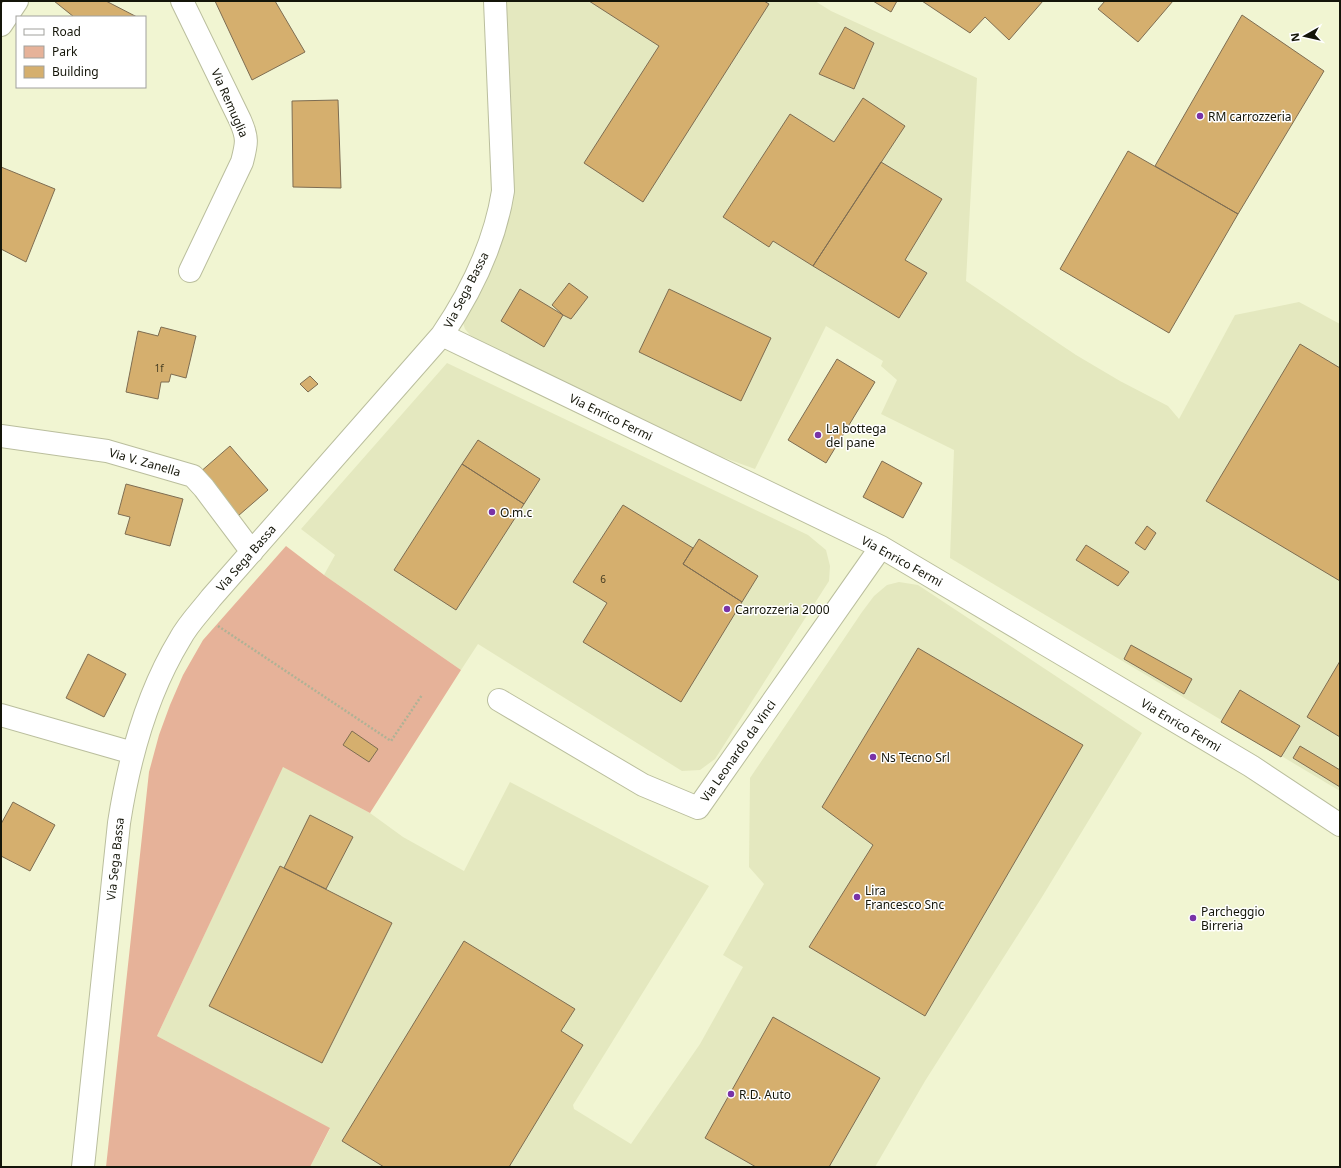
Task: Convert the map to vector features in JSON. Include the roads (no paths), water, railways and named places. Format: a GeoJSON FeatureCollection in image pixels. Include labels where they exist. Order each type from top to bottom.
{"type":"FeatureCollection","features":[{"type":"Feature","properties":{"kind":"street"},"geometry":{"type":"LineString","coordinates":[[1,25],[17,1]]}},
{"type":"Feature","properties":{"kind":"street","name":"Via Remuglia"},"geometry":{"type":"LineString","coordinates":[[182,1],[247,135],[247,144],[242,162],[190,271]]}},
{"type":"Feature","properties":{"kind":"street","name":"Via Sega Bassa"},"geometry":{"type":"LineString","coordinates":[[83,1167],[124,787],[133,753],[153,692],[166,663],[180,638],[199,613],[442,335],[463,302],[484,258],[500,211],[503,191],[495,1]]}},
{"type":"Feature","properties":{"kind":"street","name":"Via Enrico Fermi"},"geometry":{"type":"LineString","coordinates":[[442,335],[881,547],[1251,766],[1340,825]]}},
{"type":"Feature","properties":{"kind":"street","name":"Via V. Zanella"},"geometry":{"type":"LineString","coordinates":[[1,436],[107,451],[193,476],[204,488],[252,552]]}},
{"type":"Feature","properties":{"kind":"street","name":"Via Leonardo da Vinci"},"geometry":{"type":"LineString","coordinates":[[498,700],[643,784],[698,808],[881,547]]}},
{"type":"Feature","properties":{"kind":"street"},"geometry":{"type":"LineString","coordinates":[[1,715],[133,753]]}},
{"type":"Feature","properties":{"kind":"place","name":"RM carrozzeria"},"geometry":{"type":"Point","coordinates":[1200,116]}},
{"type":"Feature","properties":{"kind":"place","name":"La bottega del pane"},"geometry":{"type":"Point","coordinates":[818,435]}},
{"type":"Feature","properties":{"kind":"place","name":"O.m.c"},"geometry":{"type":"Point","coordinates":[492,512]}},
{"type":"Feature","properties":{"kind":"place","name":"Carrozzeria 2000"},"geometry":{"type":"Point","coordinates":[727,609]}},
{"type":"Feature","properties":{"kind":"place","name":"Ns Tecno Srl"},"geometry":{"type":"Point","coordinates":[873,757]}},
{"type":"Feature","properties":{"kind":"place","name":"Lira Francesco Snc"},"geometry":{"type":"Point","coordinates":[857,897]}},
{"type":"Feature","properties":{"kind":"place","name":"Parcheggio Birreria"},"geometry":{"type":"Point","coordinates":[1193,918]}},
{"type":"Feature","properties":{"kind":"place","name":"R.D. Auto"},"geometry":{"type":"Point","coordinates":[731,1094]}}]}
